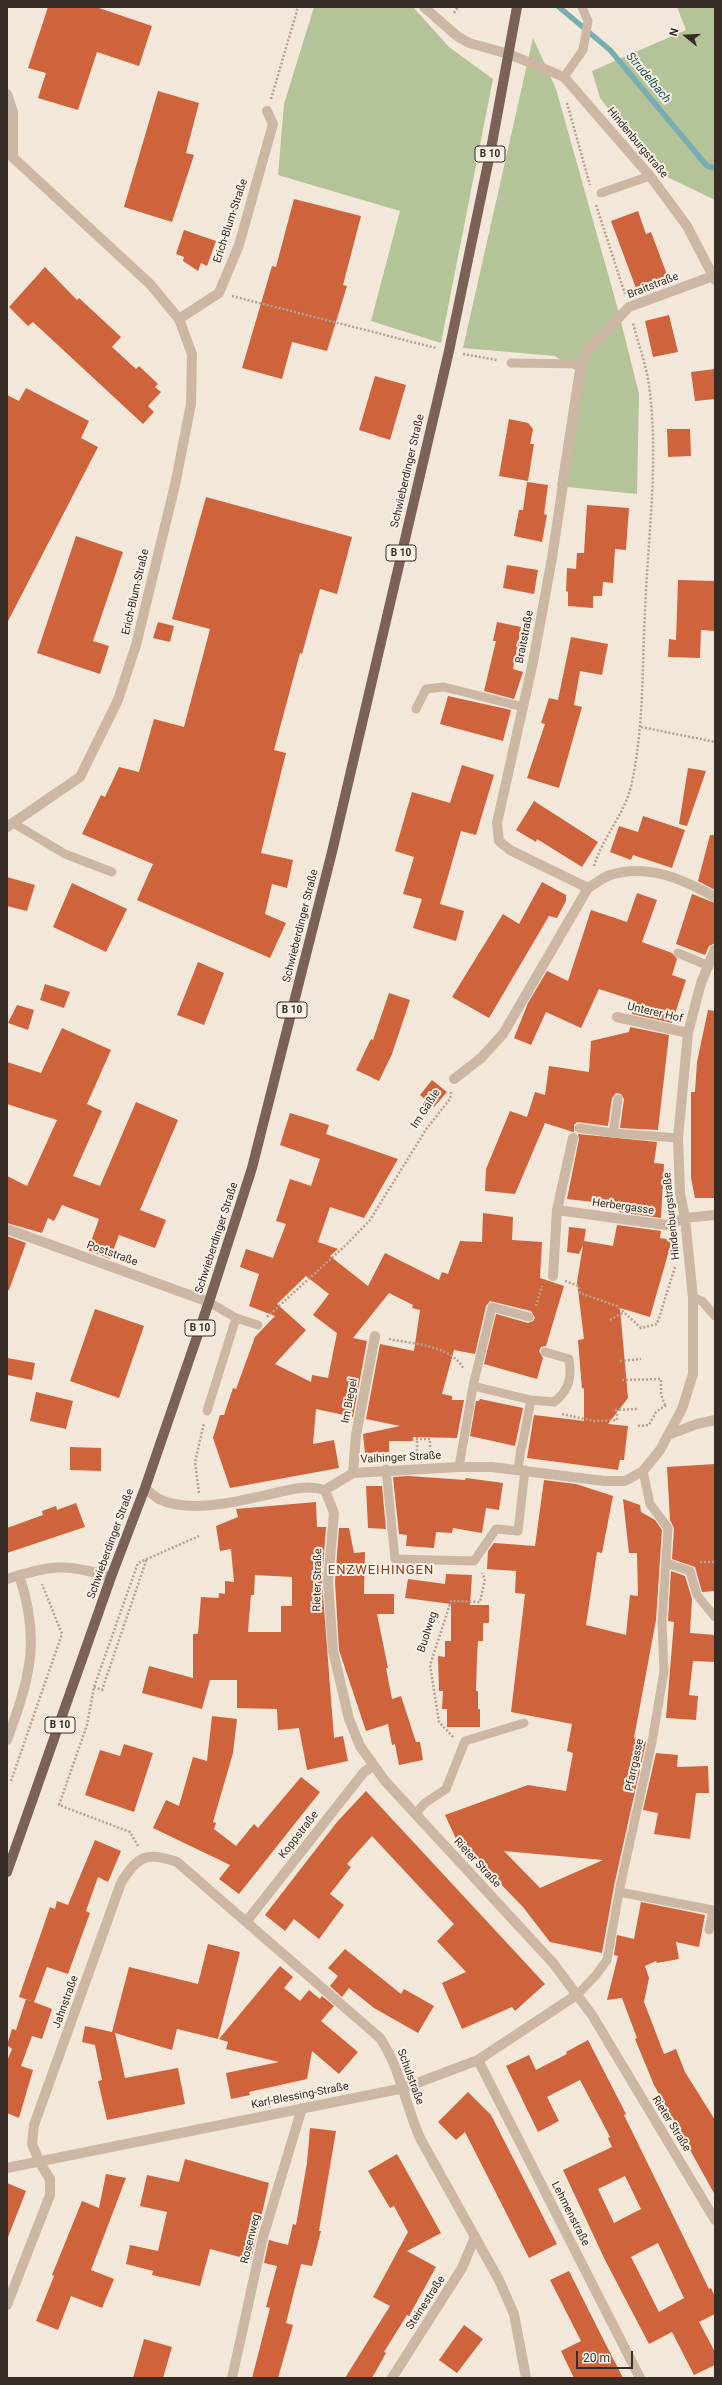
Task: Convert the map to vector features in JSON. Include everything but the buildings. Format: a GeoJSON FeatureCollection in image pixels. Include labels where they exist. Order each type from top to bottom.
{"type":"FeatureCollection","features":[{"type":"Feature","properties":{"kind":"main road","name":"Schwieberdinger Straße"},"geometry":{"type":"LineString","coordinates":[[7,1872],[111,1577],[145,1488],[209,1302],[252,1168],[301,976],[449,351],[510,54],[517,7]]}},
{"type":"Feature","properties":{"kind":"street","name":"Hindenburgstraße"},"geometry":{"type":"LineString","coordinates":[[424,7],[457,36],[469,43],[510,54],[564,77],[650,176],[688,226],[714,278]]}},
{"type":"Feature","properties":{"kind":"street","name":"Erich-Blum-Straße"},"geometry":{"type":"LineString","coordinates":[[7,94],[13,112],[10,154],[150,284],[178,319],[192,354],[192,404],[175,485],[136,645],[118,700],[80,777],[10,825]]}},
{"type":"Feature","properties":{"kind":"street","name":"Erich-Blum-Straße"},"geometry":{"type":"LineString","coordinates":[[219,293],[239,245],[273,124],[268,111]]}},
{"type":"Feature","properties":{"kind":"street","name":"Braitstraße"},"geometry":{"type":"LineString","coordinates":[[588,888],[510,850],[499,841],[498,824],[523,707],[552,558],[581,364],[585,353],[629,307],[714,278]]}},
{"type":"Feature","properties":{"kind":"street"},"geometry":{"type":"LineString","coordinates":[[178,319],[219,293]]}},
{"type":"Feature","properties":{"kind":"street"},"geometry":{"type":"LineString","coordinates":[[454,1080],[481,1058],[502,1034],[588,888],[609,875],[643,871],[672,876],[715,897]]}},
{"type":"Feature","properties":{"kind":"street","name":"Hindenburgstraße"},"geometry":{"type":"LineString","coordinates":[[643,1471],[660,1450],[670,1434],[682,1409],[693,1374],[693,1298],[685,1218],[680,1193],[678,1138],[688,1033],[693,1008],[715,949]]}},
{"type":"Feature","properties":{"kind":"street","name":"Unterer Hof"},"geometry":{"type":"LineString","coordinates":[[616,1017],[688,1033]]}},
{"type":"Feature","properties":{"kind":"street"},"geometry":{"type":"LineString","coordinates":[[549,1279],[556,1210],[573,1138]]}},
{"type":"Feature","properties":{"kind":"street","name":"Herbergasse"},"geometry":{"type":"LineString","coordinates":[[556,1210],[666,1225],[685,1218],[715,1215]]}},
{"type":"Feature","properties":{"kind":"street","name":"Poststraße"},"geometry":{"type":"LineString","coordinates":[[7,1229],[209,1302]]}},
{"type":"Feature","properties":{"kind":"street","name":"Im Biegel"},"geometry":{"type":"LineString","coordinates":[[353,1472],[356,1434],[375,1336]]}},
{"type":"Feature","properties":{"kind":"street"},"geometry":{"type":"LineString","coordinates":[[670,1434],[697,1424],[715,1420]]}},
{"type":"Feature","properties":{"kind":"street","name":"Vaihinger Straße"},"geometry":{"type":"LineString","coordinates":[[324,1490],[353,1472],[386,1469],[459,1467],[521,1470],[604,1481],[625,1481],[643,1471]]}},
{"type":"Feature","properties":{"kind":"street"},"geometry":{"type":"LineString","coordinates":[[145,1488],[166,1502],[201,1505],[224,1504],[303,1486],[324,1490]]}},
{"type":"Feature","properties":{"kind":"street","name":"Rieter Straße"},"geometry":{"type":"LineString","coordinates":[[324,1490],[334,1513],[328,1582],[333,1651],[349,1720],[360,1746],[373,1766],[415,1814],[552,1963],[578,1994],[612,2046],[715,2220]]}},
{"type":"Feature","properties":{"kind":"street"},"geometry":{"type":"LineString","coordinates":[[7,1579],[38,1569],[66,1566],[111,1577]]}},
{"type":"Feature","properties":{"kind":"street"},"geometry":{"type":"LineString","coordinates":[[7,1740],[24,1695],[31,1655],[30,1614],[19,1575]]}},
{"type":"Feature","properties":{"kind":"street","name":"Koppstraße"},"geometry":{"type":"LineString","coordinates":[[246,1922],[364,1772],[373,1766]]}},
{"type":"Feature","properties":{"kind":"street","name":"Schulstraße"},"geometry":{"type":"LineString","coordinates":[[144,1857],[161,1856],[177,1862],[380,2038],[389,2050],[404,2088],[414,2124],[420,2138],[499,2280],[514,2314],[526,2378]]}},
{"type":"Feature","properties":{"kind":"street","name":"Jahnstraße"},"geometry":{"type":"LineString","coordinates":[[7,2305],[50,2195],[50,2179],[40,2163],[32,2144],[34,2125],[121,1884],[130,1868],[144,1857]]}},
{"type":"Feature","properties":{"kind":"street","name":"Karl-Blessing-Straße"},"geometry":{"type":"LineString","coordinates":[[7,2168],[40,2163],[404,2088],[478,2060],[578,1994]]}},
{"type":"Feature","properties":{"kind":"street","name":"Lehmenstraße"},"geometry":{"type":"LineString","coordinates":[[478,2060],[640,2378]]}},
{"type":"Feature","properties":{"kind":"street","name":"Rosenweg"},"geometry":{"type":"LineString","coordinates":[[232,2378],[263,2237],[302,2108]]}},
{"type":"Feature","properties":{"kind":"street","name":"Steinestraße"},"geometry":{"type":"LineString","coordinates":[[392,2378],[462,2268],[475,2237]]}},
{"type":"Feature","properties":{"kind":"lane"},"geometry":{"type":"LineString","coordinates":[[564,77],[583,50],[588,21],[582,7]]}},
{"type":"Feature","properties":{"kind":"lane"},"geometry":{"type":"LineString","coordinates":[[601,193],[650,176]]}},
{"type":"Feature","properties":{"kind":"lane"},"geometry":{"type":"LineString","coordinates":[[511,363],[581,364]]}},
{"type":"Feature","properties":{"kind":"lane"},"geometry":{"type":"LineString","coordinates":[[416,709],[426,689],[444,687],[523,707]]}},
{"type":"Feature","properties":{"kind":"lane"},"geometry":{"type":"LineString","coordinates":[[10,825],[65,854],[112,872]]}},
{"type":"Feature","properties":{"kind":"lane"},"geometry":{"type":"LineString","coordinates":[[678,953],[709,966]]}},
{"type":"Feature","properties":{"kind":"lane"},"geometry":{"type":"LineString","coordinates":[[613,1133],[618,1098]]}},
{"type":"Feature","properties":{"kind":"lane"},"geometry":{"type":"LineString","coordinates":[[579,1128],[613,1133],[678,1138]]}},
{"type":"Feature","properties":{"kind":"lane"},"geometry":{"type":"LineString","coordinates":[[693,1298],[702,1301],[715,1316]]}},
{"type":"Feature","properties":{"kind":"lane"},"geometry":{"type":"LineString","coordinates":[[209,1302],[236,1318],[258,1325]]}},
{"type":"Feature","properties":{"kind":"lane"},"geometry":{"type":"LineString","coordinates":[[459,1467],[472,1386],[492,1307],[529,1317]]}},
{"type":"Feature","properties":{"kind":"lane"},"geometry":{"type":"LineString","coordinates":[[206,1411],[236,1318]]}},
{"type":"Feature","properties":{"kind":"lane"},"geometry":{"type":"LineString","coordinates":[[472,1386],[531,1400],[554,1402],[561,1397],[569,1385],[571,1372],[569,1359],[545,1352]]}},
{"type":"Feature","properties":{"kind":"lane"},"geometry":{"type":"LineString","coordinates":[[386,1469],[395,1560],[474,1561],[496,1529],[518,1531],[522,1447],[531,1400]]}},
{"type":"Feature","properties":{"kind":"lane","name":"Pfarrgasse"},"geometry":{"type":"LineString","coordinates":[[578,1994],[596,1975],[607,1960],[652,1742],[664,1671],[662,1622],[668,1528],[650,1504],[643,1471]]}},
{"type":"Feature","properties":{"kind":"lane"},"geometry":{"type":"LineString","coordinates":[[666,1563],[690,1571],[697,1595],[715,1617]]}},
{"type":"Feature","properties":{"kind":"lane"},"geometry":{"type":"LineString","coordinates":[[415,1814],[425,1803],[446,1789],[461,1746],[465,1741],[524,1723]]}},
{"type":"Feature","properties":{"kind":"lane"},"geometry":{"type":"LineString","coordinates":[[620,1892],[713,1910],[709,1930]]}},
{"type":"Feature","properties":{"kind":"path"},"geometry":{"type":"LineString","coordinates":[[268,111],[298,7]]}},
{"type":"Feature","properties":{"kind":"path"},"geometry":{"type":"LineString","coordinates":[[564,77],[567,107],[591,188]]}},
{"type":"Feature","properties":{"kind":"path"},"geometry":{"type":"LineString","coordinates":[[588,888],[600,848],[624,809],[632,783],[641,727],[645,609],[653,502],[653,439],[649,384],[629,307],[596,203]]}},
{"type":"Feature","properties":{"kind":"path"},"geometry":{"type":"LineString","coordinates":[[219,293],[449,351],[511,363]]}},
{"type":"Feature","properties":{"kind":"path"},"geometry":{"type":"LineString","coordinates":[[641,727],[715,742]]}},
{"type":"Feature","properties":{"kind":"path","name":"Im Gäßle"},"geometry":{"type":"LineString","coordinates":[[258,1325],[347,1244],[370,1220],[427,1128],[450,1099],[454,1080]]}},
{"type":"Feature","properties":{"kind":"path"},"geometry":{"type":"LineString","coordinates":[[570,1283],[578,1286],[580,1293],[617,1306],[641,1328],[657,1324],[677,1262]]}},
{"type":"Feature","properties":{"kind":"path"},"geometry":{"type":"LineString","coordinates":[[536,1307],[549,1279]]}},
{"type":"Feature","properties":{"kind":"path"},"geometry":{"type":"LineString","coordinates":[[610,1320],[624,1312]]}},
{"type":"Feature","properties":{"kind":"path"},"geometry":{"type":"LineString","coordinates":[[375,1336],[448,1352],[460,1361],[472,1386]]}},
{"type":"Feature","properties":{"kind":"path"},"geometry":{"type":"LineString","coordinates":[[620,1361],[641,1359]]}},
{"type":"Feature","properties":{"kind":"path"},"geometry":{"type":"LineString","coordinates":[[622,1380],[661,1379],[661,1394],[665,1405]]}},
{"type":"Feature","properties":{"kind":"path"},"geometry":{"type":"LineString","coordinates":[[554,1402],[556,1413],[594,1421],[617,1420],[616,1410],[637,1409]]}},
{"type":"Feature","properties":{"kind":"path"},"geometry":{"type":"LineString","coordinates":[[201,1505],[195,1462],[206,1411]]}},
{"type":"Feature","properties":{"kind":"path"},"geometry":{"type":"LineString","coordinates":[[638,1426],[649,1425],[656,1412]]}},
{"type":"Feature","properties":{"kind":"path"},"geometry":{"type":"LineString","coordinates":[[417,1443],[416,1438],[430,1439]]}},
{"type":"Feature","properties":{"kind":"path"},"geometry":{"type":"LineString","coordinates":[[144,1857],[130,1832],[59,1805],[87,1725],[94,1687],[138,1562],[199,1536]]}},
{"type":"Feature","properties":{"kind":"path"},"geometry":{"type":"LineString","coordinates":[[94,1687],[102,1690],[148,1558]]}},
{"type":"Feature","properties":{"kind":"path","name":"Buolweg"},"geometry":{"type":"LineString","coordinates":[[461,1746],[439,1722],[430,1665],[451,1601],[480,1602],[485,1579],[474,1561]]}},
{"type":"Feature","properties":{"kind":"path"},"geometry":{"type":"LineString","coordinates":[[11,1781],[62,1634],[42,1587]]}},
{"type":"Feature","properties":{"kind":"green space"},"geometry":{"type":"Polygon","coordinates":[[[314,7],[413,7],[449,47],[493,79],[441,343],[371,321],[400,211],[278,175],[284,104],[314,7]]]}},
{"type":"Feature","properties":{"kind":"green space"},"geometry":{"type":"Polygon","coordinates":[[[677,7],[715,7],[715,200],[659,173],[600,98],[592,71],[686,30],[677,7]]]}},
{"type":"Feature","properties":{"kind":"green space"},"geometry":{"type":"Polygon","coordinates":[[[533,38],[556,89],[617,306],[639,394],[637,494],[557,486],[575,370],[555,356],[463,348],[533,38]]]}},
{"type":"Feature","properties":{"kind":"waterway","name":"Strudelbach"},"geometry":{"type":"LineString","coordinates":[[559,7],[610,50],[707,166],[715,168]]}},
{"type":"Feature","properties":{"kind":"district","name":"ENZWEIHINGEN"},"geometry":{"type":"Point","coordinates":[381,1571]}}]}
